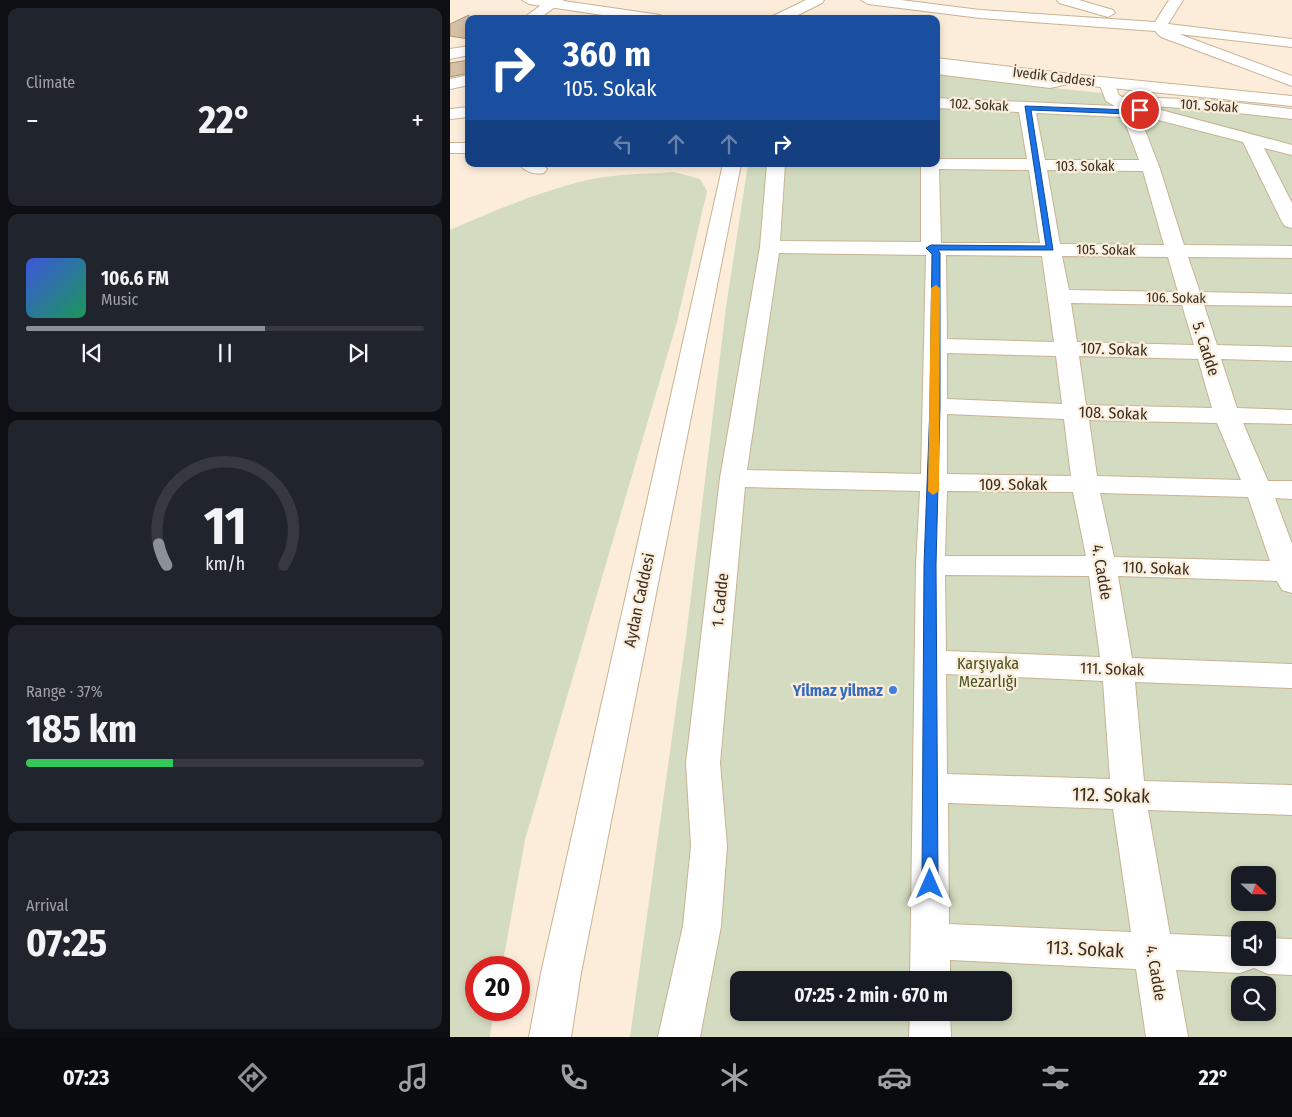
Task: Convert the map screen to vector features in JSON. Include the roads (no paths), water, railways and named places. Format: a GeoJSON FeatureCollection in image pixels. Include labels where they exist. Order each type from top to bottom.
{"type":"FeatureCollection","features":[{"type":"Feature","properties":{"kind":"street"},"geometry":{"type":"LineString","coordinates":[[529,0],[554,1],[636,15]]}},
{"type":"Feature","properties":{"kind":"street"},"geometry":{"type":"LineString","coordinates":[[868,0],[980,14],[1056,21],[1127,24],[1292,43]]}},
{"type":"Feature","properties":{"kind":"street"},"geometry":{"type":"LineString","coordinates":[[940,0],[956,2],[971,0]]}},
{"type":"Feature","properties":{"kind":"street"},"geometry":{"type":"LineString","coordinates":[[1064,0],[1121,17],[1127,21],[1127,24]]}},
{"type":"Feature","properties":{"kind":"street"},"geometry":{"type":"LineString","coordinates":[[1159,27],[1176,0]]}},
{"type":"Feature","properties":{"kind":"street"},"geometry":{"type":"LineString","coordinates":[[534,15],[554,1]]}},
{"type":"Feature","properties":{"kind":"street"},"geometry":{"type":"LineString","coordinates":[[789,15],[823,2]]}},
{"type":"Feature","properties":{"kind":"street"},"geometry":{"type":"LineString","coordinates":[[807,15],[823,2]]}},
{"type":"Feature","properties":{"kind":"street"},"geometry":{"type":"LineString","coordinates":[[1159,27],[1166,34],[1292,81]]}},
{"type":"Feature","properties":{"kind":"street"},"geometry":{"type":"LineString","coordinates":[[450,54],[465,51]]}},
{"type":"Feature","properties":{"kind":"street","name":"İvedik Caddesi"},"geometry":{"type":"LineString","coordinates":[[940,63],[1174,90],[1178,96],[1292,107]]}},
{"type":"Feature","properties":{"kind":"street"},"geometry":{"type":"LineString","coordinates":[[940,69],[1050,83],[1071,79]]}},
{"type":"Feature","properties":{"kind":"street"},"geometry":{"type":"LineString","coordinates":[[450,84],[465,81]]}},
{"type":"Feature","properties":{"kind":"street"},"geometry":{"type":"LineString","coordinates":[[1107,83],[1112,98],[1132,109]]}},
{"type":"Feature","properties":{"kind":"street","name":"101. Sokak"},"geometry":{"type":"LineString","coordinates":[[1132,109],[1145,102],[1292,107]]}},
{"type":"Feature","properties":{"kind":"street","name":"102. Sokak"},"geometry":{"type":"LineString","coordinates":[[940,103],[1027,108],[1132,109],[1292,150]]}},
{"type":"Feature","properties":{"kind":"street","name":"4. Cadde"},"geometry":{"type":"LineString","coordinates":[[1027,108],[1059,296],[1085,484],[1102,566],[1118,669],[1128,795],[1167,1037]]}},
{"type":"Feature","properties":{"kind":"street","name":"5. Cadde"},"geometry":{"type":"LineString","coordinates":[[1132,109],[1227,416],[1258,489],[1291,576]]}},
{"type":"Feature","properties":{"kind":"street"},"geometry":{"type":"LineString","coordinates":[[450,114],[465,112]]}},
{"type":"Feature","properties":{"kind":"street"},"geometry":{"type":"LineString","coordinates":[[1251,140],[1292,222]]}},
{"type":"Feature","properties":{"kind":"street"},"geometry":{"type":"LineString","coordinates":[[450,148],[465,148]]}},
{"type":"Feature","properties":{"kind":"street","name":"103. Sokak"},"geometry":{"type":"LineString","coordinates":[[940,164],[1150,166]]}},
{"type":"Feature","properties":{"kind":"street","name":"Aydan Caddesi"},"geometry":{"type":"LineString","coordinates":[[550,1037],[561,973],[731,167]]}},
{"type":"Feature","properties":{"kind":"street","name":"1. Cadde"},"geometry":{"type":"LineString","coordinates":[[679,1037],[702,917],[709,846],[703,763],[733,478],[770,247],[776,167]]}},
{"type":"Feature","properties":{"kind":"street"},"geometry":{"type":"LineString","coordinates":[[930,167],[931,248],[936,253],[934,482],[930,565],[930,971]]}},
{"type":"Feature","properties":{"kind":"street","name":"105. Sokak"},"geometry":{"type":"LineString","coordinates":[[770,247],[1292,252]]}},
{"type":"Feature","properties":{"kind":"street","name":"106. Sokak"},"geometry":{"type":"LineString","coordinates":[[1059,296],[1292,300]]}},
{"type":"Feature","properties":{"kind":"street","name":"107. Sokak"},"geometry":{"type":"LineString","coordinates":[[935,346],[1292,354]]}},
{"type":"Feature","properties":{"kind":"street","name":"108. Sokak"},"geometry":{"type":"LineString","coordinates":[[935,406],[1074,412],[1292,417]]}},
{"type":"Feature","properties":{"kind":"street","name":"109. Sokak"},"geometry":{"type":"LineString","coordinates":[[733,478],[1085,484],[1292,490]]}},
{"type":"Feature","properties":{"kind":"street","name":"110. Sokak"},"geometry":{"type":"LineString","coordinates":[[930,565],[999,567],[1102,566],[1291,576]]}},
{"type":"Feature","properties":{"kind":"street","name":"111. Sokak"},"geometry":{"type":"LineString","coordinates":[[931,662],[1292,676]]}},
{"type":"Feature","properties":{"kind":"street","name":"112. Sokak"},"geometry":{"type":"LineString","coordinates":[[930,788],[1292,800]]}},
{"type":"Feature","properties":{"kind":"street","name":"113. Sokak"},"geometry":{"type":"LineString","coordinates":[[930,941],[1231,955]]}},
{"type":"Feature","properties":{"kind":"street"},"geometry":{"type":"LineString","coordinates":[[1276,956],[1292,957]]}},
{"type":"Feature","properties":{"kind":"street"},"geometry":{"type":"LineString","coordinates":[[930,1021],[930,1037]]}},
{"type":"Feature","properties":{"kind":"place","name":"Yilmaz yilmaz"},"geometry":{"type":"Point","coordinates":[893,690]}},
{"type":"Feature","properties":{"kind":"park label","name":"Karşıyaka Mezarlığı"},"geometry":{"type":"Point","coordinates":[988,672]}}]}
